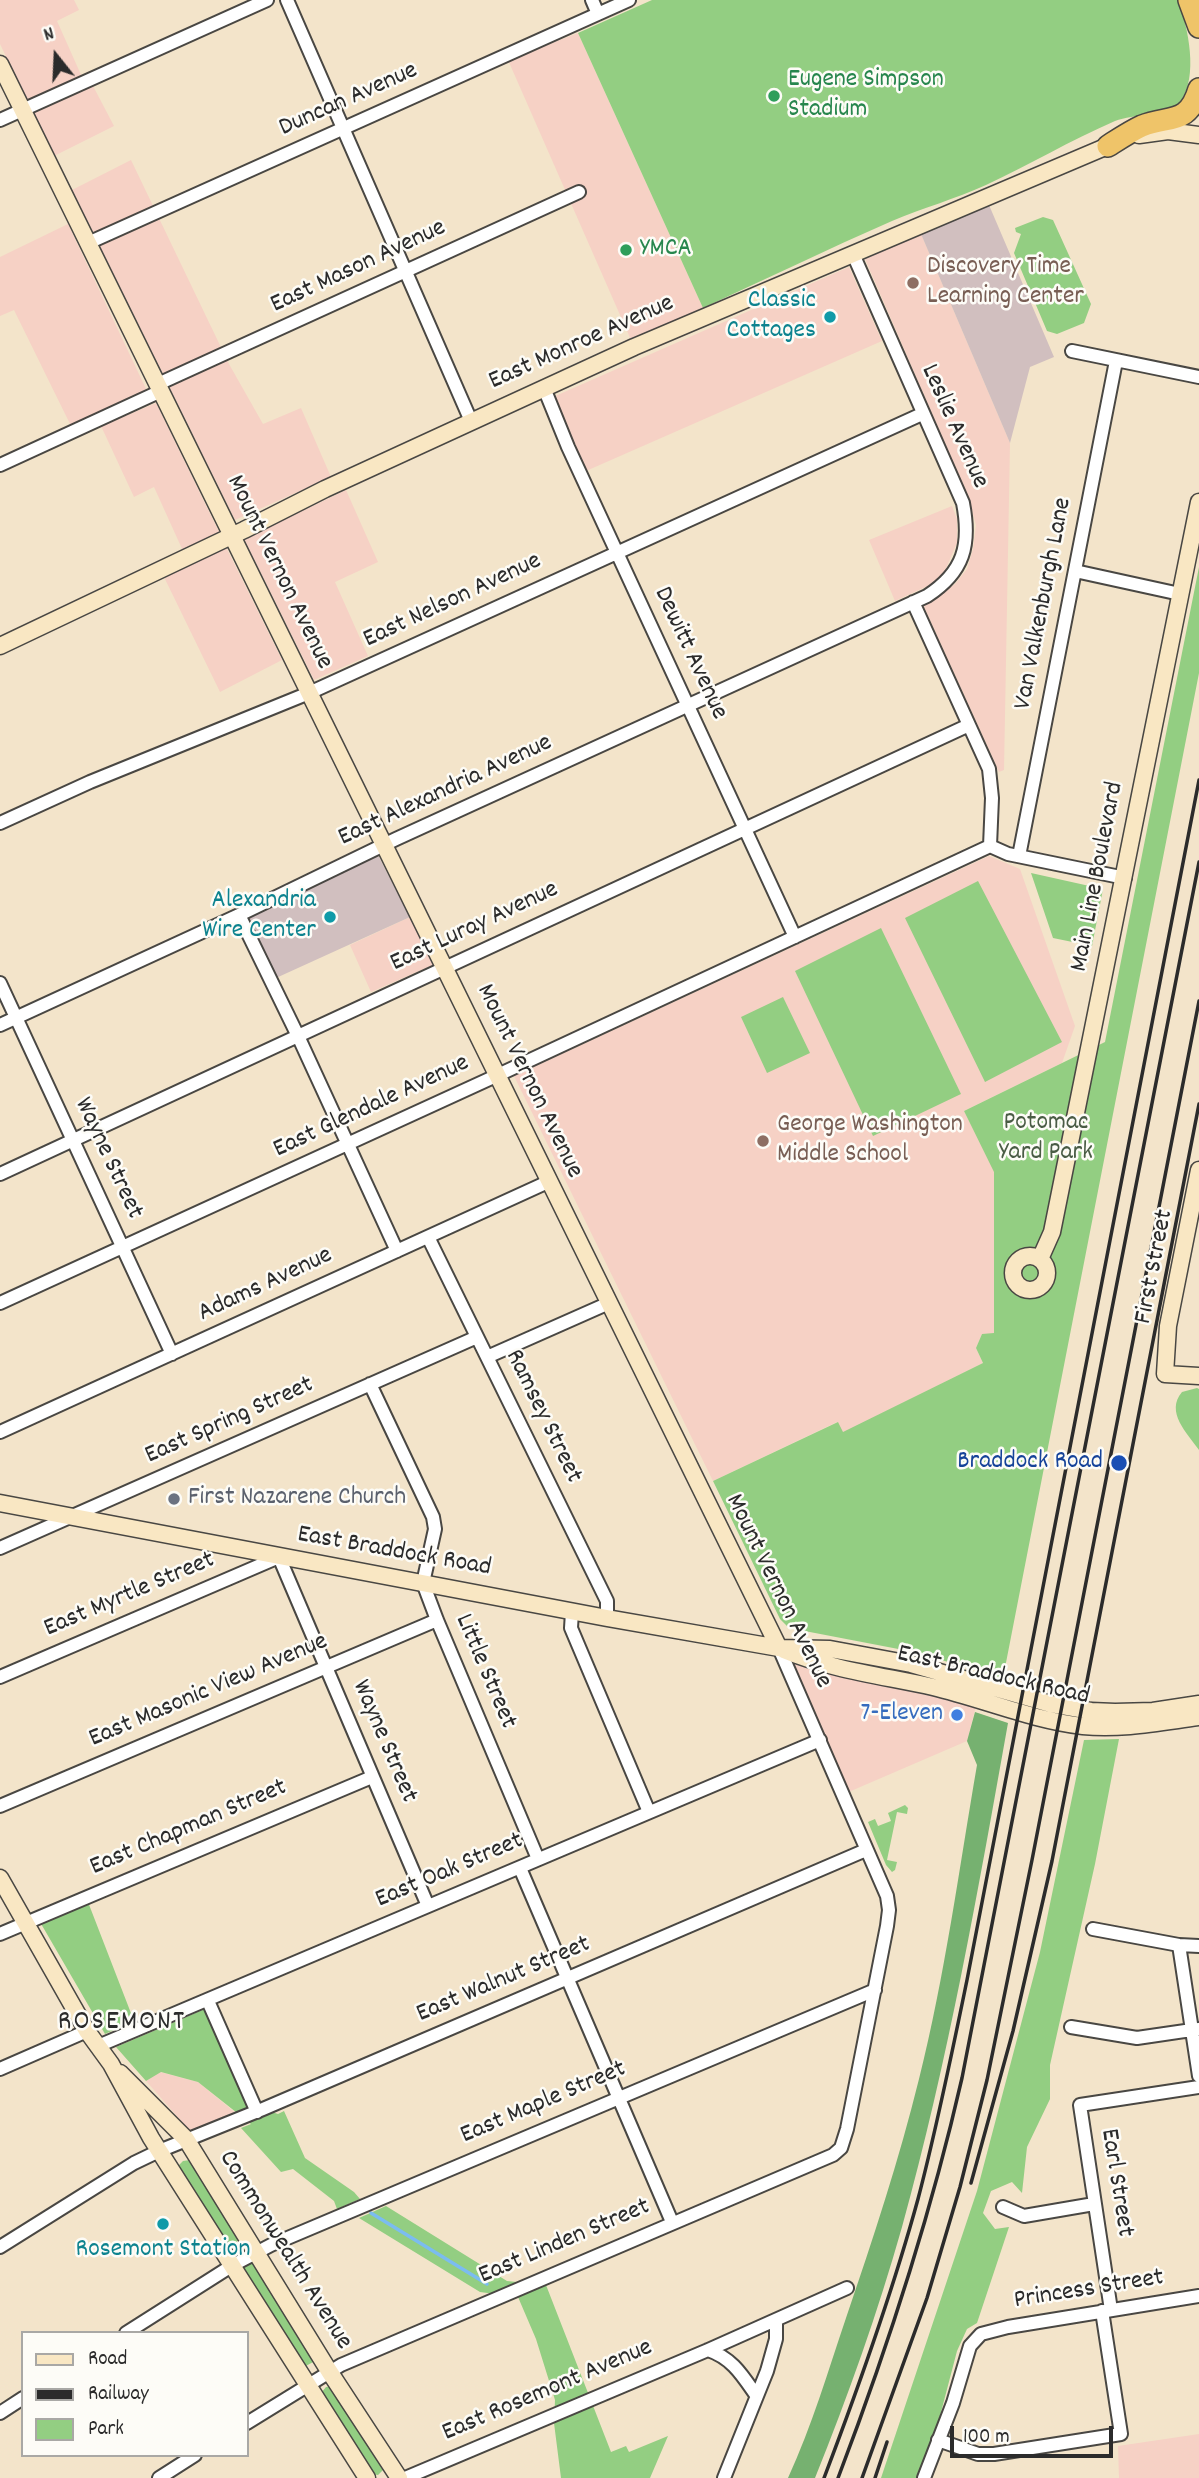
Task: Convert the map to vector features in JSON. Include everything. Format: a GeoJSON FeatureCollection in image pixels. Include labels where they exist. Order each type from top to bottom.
{"type":"FeatureCollection","features":[{"type":"Feature","properties":{"kind":"highway"},"geometry":{"type":"LineString","coordinates":[[1189,0],[1199,27]]}},
{"type":"Feature","properties":{"kind":"highway"},"geometry":{"type":"LineString","coordinates":[[1108,146],[1144,125],[1165,122],[1180,115],[1192,105],[1199,89]]}},
{"type":"Feature","properties":{"kind":"street"},"geometry":{"type":"LineString","coordinates":[[0,120],[267,0]]}},
{"type":"Feature","properties":{"kind":"street"},"geometry":{"type":"LineString","coordinates":[[287,0],[471,421]]}},
{"type":"Feature","properties":{"kind":"street"},"geometry":{"type":"LineString","coordinates":[[592,0],[598,13]]}},
{"type":"Feature","properties":{"kind":"street","name":"Duncan Avenue"},"geometry":{"type":"LineString","coordinates":[[88,243],[629,0]]}},
{"type":"Feature","properties":{"kind":"street","name":"Mount Vernon Avenue"},"geometry":{"type":"LineString","coordinates":[[0,64],[779,1647],[887,1896],[889,1910],[875,1990],[841,2148]]}},
{"type":"Feature","properties":{"kind":"street","name":"East Monroe Avenue"},"geometry":{"type":"LineString","coordinates":[[0,646],[325,489],[690,322],[1108,146],[1153,132],[1199,135]]}},
{"type":"Feature","properties":{"kind":"street","name":"East Mason Avenue"},"geometry":{"type":"LineString","coordinates":[[0,465],[405,271],[579,192]]}},
{"type":"Feature","properties":{"kind":"street","name":"Leslie Avenue"},"geometry":{"type":"LineString","coordinates":[[853,254],[963,503],[966,540],[961,562],[953,575],[936,590],[913,602]]}},
{"type":"Feature","properties":{"kind":"street"},"geometry":{"type":"LineString","coordinates":[[1072,351],[1199,377]]}},
{"type":"Feature","properties":{"kind":"street","name":"Van Valkenburgh Lane"},"geometry":{"type":"LineString","coordinates":[[1019,856],[1116,360]]}},
{"type":"Feature","properties":{"kind":"street","name":"Dewitt Avenue"},"geometry":{"type":"LineString","coordinates":[[544,388],[794,937]]}},
{"type":"Feature","properties":{"kind":"street","name":"East Nelson Avenue"},"geometry":{"type":"LineString","coordinates":[[0,823],[90,782],[309,693],[922,414]]}},
{"type":"Feature","properties":{"kind":"street","name":"Main Line Boulevard"},"geometry":{"type":"LineString","coordinates":[[1040,1259],[1052,1232],[1199,502]]}},
{"type":"Feature","properties":{"kind":"street"},"geometry":{"type":"LineString","coordinates":[[1075,572],[1180,594]]}},
{"type":"Feature","properties":{"kind":"street"},"geometry":{"type":"LineString","coordinates":[[913,602],[991,777],[990,842],[1008,854],[1125,878]]}},
{"type":"Feature","properties":{"kind":"street","name":"East Alexandria Avenue"},"geometry":{"type":"LineString","coordinates":[[0,1025],[913,602]]}},
{"type":"Feature","properties":{"kind":"street","name":"East Luray Avenue"},"geometry":{"type":"LineString","coordinates":[[0,1174],[969,725]]}},
{"type":"Feature","properties":{"kind":"street","name":"East Glendale Avenue"},"geometry":{"type":"LineString","coordinates":[[0,1303],[498,1075],[990,842]]}},
{"type":"Feature","properties":{"kind":"street"},"geometry":{"type":"LineString","coordinates":[[239,915],[298,1035],[397,1251]]}},
{"type":"Feature","properties":{"kind":"street","name":"Wayne Street"},"geometry":{"type":"LineString","coordinates":[[0,983],[172,1354]]}},
{"type":"Feature","properties":{"kind":"street","name":"First Street"},"geometry":{"type":"LineString","coordinates":[[1199,1170],[1168,1326],[1165,1374],[1199,1376]]}},
{"type":"Feature","properties":{"kind":"street","name":"Adams Avenue"},"geometry":{"type":"LineString","coordinates":[[0,1432],[550,1181]]}},
{"type":"Feature","properties":{"kind":"street","name":"Ramsey Street"},"geometry":{"type":"LineString","coordinates":[[428,1237],[607,1601],[607,1618]]}},
{"type":"Feature","properties":{"kind":"street"},"geometry":{"type":"LineString","coordinates":[[487,1357],[609,1303]]}},
{"type":"Feature","properties":{"kind":"street","name":"East Spring Street"},"geometry":{"type":"LineString","coordinates":[[0,1548],[477,1337]]}},
{"type":"Feature","properties":{"kind":"street"},"geometry":{"type":"LineString","coordinates":[[370,1384],[433,1517],[435,1530],[423,1583]]}},
{"type":"Feature","properties":{"kind":"street","name":"East Braddock Road"},"geometry":{"type":"LineString","coordinates":[[1,1499],[73,1517],[572,1612],[779,1647],[830,1649],[911,1664],[1051,1704],[1091,1711],[1153,1711],[1199,1704]]}},
{"type":"Feature","properties":{"kind":"street","name":"Wayne Street"},"geometry":{"type":"LineString","coordinates":[[279,1557],[428,1906]]}},
{"type":"Feature","properties":{"kind":"street","name":"East Myrtle Street"},"geometry":{"type":"LineString","coordinates":[[0,1677],[279,1557]]}},
{"type":"Feature","properties":{"kind":"street","name":"Little Street"},"geometry":{"type":"LineString","coordinates":[[423,1583],[538,1859]]}},
{"type":"Feature","properties":{"kind":"street"},"geometry":{"type":"LineString","coordinates":[[572,1612],[571,1628],[649,1812]]}},
{"type":"Feature","properties":{"kind":"street","name":"East Masonic View Avenue"},"geometry":{"type":"LineString","coordinates":[[0,1807],[437,1620]]}},
{"type":"Feature","properties":{"kind":"street","name":"East Braddock Road"},"geometry":{"type":"LineString","coordinates":[[779,1647],[810,1661],[933,1687],[1041,1718],[1083,1726],[1110,1727],[1199,1717]]}},
{"type":"Feature","properties":{"kind":"street"},"geometry":{"type":"LineString","coordinates":[[1168,1721],[1199,1727]]}},
{"type":"Feature","properties":{"kind":"street","name":"East Oak Street"},"geometry":{"type":"LineString","coordinates":[[98,2046],[820,1740]]}},
{"type":"Feature","properties":{"kind":"street","name":"East Chapman Street"},"geometry":{"type":"LineString","coordinates":[[0,1934],[372,1777]]}},
{"type":"Feature","properties":{"kind":"street","name":"East Walnut Street"},"geometry":{"type":"LineString","coordinates":[[0,2247],[134,2163],[159,2151],[257,2112],[866,1850]]}},
{"type":"Feature","properties":{"kind":"street"},"geometry":{"type":"LineString","coordinates":[[520,1868],[672,2222]]}},
{"type":"Feature","properties":{"kind":"street","name":"Commonwealth Avenue"},"geometry":{"type":"LineString","coordinates":[[0,1878],[87,2031],[111,2064],[186,2139],[329,2371],[399,2478]]}},
{"type":"Feature","properties":{"kind":"street"},"geometry":{"type":"LineString","coordinates":[[1093,1929],[1179,1945],[1199,1946]]}},
{"type":"Feature","properties":{"kind":"street"},"geometry":{"type":"LineString","coordinates":[[1179,1945],[1196,2030],[1199,2076]]}},
{"type":"Feature","properties":{"kind":"street","name":"East Maple Street"},"geometry":{"type":"LineString","coordinates":[[129,2331],[255,2252],[875,1990]]}},
{"type":"Feature","properties":{"kind":"street"},"geometry":{"type":"LineString","coordinates":[[208,2001],[257,2112]]}},
{"type":"Feature","properties":{"kind":"street"},"geometry":{"type":"LineString","coordinates":[[1070,2026],[1137,2038],[1196,2030]]}},
{"type":"Feature","properties":{"kind":"street"},"geometry":{"type":"LineString","coordinates":[[0,2069],[87,2031]]}},
{"type":"Feature","properties":{"kind":"street","name":"Commonwealth Avenue"},"geometry":{"type":"LineString","coordinates":[[111,2064],[159,2151],[367,2478]]}},
{"type":"Feature","properties":{"kind":"street","name":"Earl Street"},"geometry":{"type":"LineString","coordinates":[[938,2440],[978,2454],[994,2454],[1121,2434],[1080,2105],[1199,2087]]}},
{"type":"Feature","properties":{"kind":"street","name":"East Linden Street"},"geometry":{"type":"LineString","coordinates":[[248,2422],[329,2371],[833,2155],[841,2148]]}},
{"type":"Feature","properties":{"kind":"street"},"geometry":{"type":"LineString","coordinates":[[1003,2207],[1024,2216],[1094,2204]]}},
{"type":"Feature","properties":{"kind":"street","name":"East Rosemont Avenue"},"geometry":{"type":"LineString","coordinates":[[405,2478],[847,2288]]}},
{"type":"Feature","properties":{"kind":"street","name":"Princess Street"},"geometry":{"type":"LineString","coordinates":[[938,2440],[953,2403],[970,2346],[975,2339],[987,2332],[1199,2296]]}},
{"type":"Feature","properties":{"kind":"street"},"geometry":{"type":"LineString","coordinates":[[724,2478],[767,2371],[776,2339],[776,2320]]}},
{"type":"Feature","properties":{"kind":"street"},"geometry":{"type":"LineString","coordinates":[[708,2350],[735,2365],[756,2395]]}},
{"type":"Feature","properties":{"kind":"street"},"geometry":{"type":"LineString","coordinates":[[0,2413],[21,2399]]}},
{"type":"Feature","properties":{"kind":"street"},"geometry":{"type":"LineString","coordinates":[[924,2478],[938,2440]]}},
{"type":"Feature","properties":{"kind":"street"},"geometry":{"type":"LineString","coordinates":[[159,2478],[192,2457]]}},
{"type":"Feature","properties":{"kind":"shaded area"},"geometry":{"type":"Polygon","coordinates":[[[0,0],[74,0],[79,10],[57,21],[82,77],[27,100],[0,44],[0,0]]]}},
{"type":"Feature","properties":{"kind":"shaded area"},"geometry":{"type":"Polygon","coordinates":[[[578,33],[703,308],[631,340],[508,60],[578,33]]]}},
{"type":"Feature","properties":{"kind":"shaded area"},"geometry":{"type":"Polygon","coordinates":[[[92,84],[114,126],[54,156],[33,111],[92,84]]]}},
{"type":"Feature","properties":{"kind":"shaded area"},"geometry":{"type":"Polygon","coordinates":[[[131,160],[229,364],[263,424],[301,408],[331,477],[235,520],[72,190],[131,160]]]}},
{"type":"Feature","properties":{"kind":"shaded area"},"geometry":{"type":"Polygon","coordinates":[[[989,205],[1054,357],[1030,367],[1010,443],[921,234],[989,205]]]}},
{"type":"Feature","properties":{"kind":"shaded area"},"geometry":{"type":"Polygon","coordinates":[[[68,224],[147,391],[71,426],[14,310],[0,316],[0,257],[68,224]]]}},
{"type":"Feature","properties":{"kind":"shaded area"},"geometry":{"type":"Polygon","coordinates":[[[921,234],[1010,443],[1004,770],[999,772],[923,605],[955,584],[967,569],[976,525],[968,497],[865,259],[921,234]]]}},
{"type":"Feature","properties":{"kind":"shaded area"},"geometry":{"type":"Polygon","coordinates":[[[849,267],[882,341],[586,471],[553,397],[849,267]]]}},
{"type":"Feature","properties":{"kind":"shaded area"},"geometry":{"type":"Polygon","coordinates":[[[156,403],[220,534],[183,551],[154,487],[134,497],[101,426],[156,403]]]}},
{"type":"Feature","properties":{"kind":"shaded area"},"geometry":{"type":"Polygon","coordinates":[[[346,490],[378,562],[335,582],[368,656],[314,680],[244,539],[346,490]]]}},
{"type":"Feature","properties":{"kind":"shaded area"},"geometry":{"type":"Polygon","coordinates":[[[952,506],[957,519],[957,543],[944,573],[932,584],[895,601],[869,540],[952,506]]]}},
{"type":"Feature","properties":{"kind":"shaded area"},"geometry":{"type":"Polygon","coordinates":[[[226,547],[282,660],[220,692],[164,577],[226,547]]]}},
{"type":"Feature","properties":{"kind":"shaded area"},"geometry":{"type":"Polygon","coordinates":[[[378,855],[410,917],[276,978],[247,916],[378,855]]]}},
{"type":"Feature","properties":{"kind":"shaded area","name":"George Washington Middle School"},"geometry":{"type":"Polygon","coordinates":[[[989,856],[1020,869],[1075,1026],[1062,1063],[964,1111],[994,1171],[994,1334],[982,1334],[976,1348],[983,1363],[843,1433],[837,1422],[713,1481],[514,1076],[989,856]]]}},
{"type":"Feature","properties":{"kind":"shaded area"},"geometry":{"type":"Polygon","coordinates":[[[410,917],[433,965],[371,992],[350,945],[410,917]]]}},
{"type":"Feature","properties":{"kind":"shaded area"},"geometry":{"type":"Polygon","coordinates":[[[777,1659],[977,1702],[967,1741],[837,1797],[777,1659]]]}},
{"type":"Feature","properties":{"kind":"shaded area"},"geometry":{"type":"Polygon","coordinates":[[[160,2072],[198,2082],[237,2114],[191,2132],[146,2081],[160,2072]]]}},
{"type":"Feature","properties":{"kind":"shaded area"},"geometry":{"type":"Polygon","coordinates":[[[1199,2434],[1199,2478],[1119,2478],[1118,2446],[1199,2434]]]}},
{"type":"Feature","properties":{"kind":"green space"},"geometry":{"type":"Polygon","coordinates":[[[652,0],[1178,0],[1190,52],[1189,79],[1186,92],[1174,107],[1115,121],[986,185],[892,221],[703,308],[578,33],[652,0]]]}},
{"type":"Feature","properties":{"kind":"green space"},"geometry":{"type":"Polygon","coordinates":[[[1043,217],[1053,220],[1091,304],[1084,323],[1057,334],[1047,331],[1014,253],[1021,234],[1016,232],[1015,228],[1043,217]]]}},
{"type":"Feature","properties":{"kind":"green space","name":"Potomac Yard Park"},"geometry":{"type":"Polygon","coordinates":[[[1199,567],[1199,673],[1003,1678],[914,1652],[789,1628],[780,1619],[713,1481],[838,1422],[843,1432],[983,1363],[976,1348],[982,1334],[994,1333],[994,1172],[964,1111],[1105,1042],[1199,567]]]}},
{"type":"Feature","properties":{"kind":"green space"},"geometry":{"type":"Polygon","coordinates":[[[1031,873],[1103,889],[1092,946],[1053,938],[1031,873]]]}},
{"type":"Feature","properties":{"kind":"green space"},"geometry":{"type":"Polygon","coordinates":[[[978,881],[1062,1042],[985,1082],[905,918],[978,881]]]}},
{"type":"Feature","properties":{"kind":"green space"},"geometry":{"type":"Polygon","coordinates":[[[881,928],[961,1094],[873,1136],[795,971],[881,928]]]}},
{"type":"Feature","properties":{"kind":"green space"},"geometry":{"type":"Polygon","coordinates":[[[783,997],[810,1053],[767,1073],[741,1017],[783,997]]]}},
{"type":"Feature","properties":{"kind":"green space"},"geometry":{"type":"Polygon","coordinates":[[[1197,1388],[1199,1450],[1180,1422],[1176,1407],[1182,1392],[1197,1388]]]}},
{"type":"Feature","properties":{"kind":"green space"},"geometry":{"type":"Polygon","coordinates":[[[975,1712],[1008,1723],[961,1976],[919,2165],[873,2322],[815,2478],[788,2478],[812,2418],[866,2259],[919,2079],[944,1962],[977,1765],[967,1741],[975,1712]]]}},
{"type":"Feature","properties":{"kind":"green space"},"geometry":{"type":"Polygon","coordinates":[[[1119,1739],[1095,1864],[1050,2065],[1050,2099],[1027,2147],[1022,2193],[1012,2182],[991,2191],[983,2213],[995,2229],[1009,2227],[977,2323],[967,2329],[957,2351],[940,2416],[918,2478],[881,2478],[977,2191],[1040,1952],[1084,1740],[1119,1739]]]}},
{"type":"Feature","properties":{"kind":"green space"},"geometry":{"type":"Polygon","coordinates":[[[905,1805],[908,1808],[907,1814],[897,1812],[887,1860],[897,1862],[892,1872],[886,1865],[868,1822],[875,1819],[878,1826],[891,1821],[888,1813],[905,1805]]]}},
{"type":"Feature","properties":{"kind":"green space"},"geometry":{"type":"Polygon","coordinates":[[[88,1902],[134,2021],[105,2034],[40,1922],[88,1902]]]}},
{"type":"Feature","properties":{"kind":"green space"},"geometry":{"type":"Polygon","coordinates":[[[205,2009],[247,2104],[278,2114],[284,2111],[305,2158],[360,2199],[337,2209],[334,2201],[293,2169],[281,2172],[241,2128],[251,2124],[198,2082],[161,2072],[146,2081],[116,2047],[205,2009]]]}},
{"type":"Feature","properties":{"kind":"green space"},"geometry":{"type":"Polygon","coordinates":[[[190,2160],[240,2237],[234,2246],[223,2243],[178,2166],[183,2161],[190,2160]]]}},
{"type":"Feature","properties":{"kind":"green space"},"geometry":{"type":"Polygon","coordinates":[[[386,2206],[507,2281],[546,2285],[611,2452],[626,2446],[629,2452],[668,2436],[650,2478],[561,2478],[554,2423],[555,2400],[536,2339],[518,2297],[480,2292],[359,2218],[386,2206]]]}},
{"type":"Feature","properties":{"kind":"green space"},"geometry":{"type":"Polygon","coordinates":[[[254,2261],[315,2361],[304,2367],[241,2268],[254,2261]]]}},
{"type":"Feature","properties":{"kind":"green space"},"geometry":{"type":"Polygon","coordinates":[[[333,2386],[384,2465],[378,2475],[371,2474],[321,2393],[326,2387],[333,2386]]]}},
{"type":"Feature","properties":{"kind":"waterway"},"geometry":{"type":"LineString","coordinates":[[371,2213],[487,2284]]}},
{"type":"Feature","properties":{"kind":"railway"},"geometry":{"type":"LineString","coordinates":[[824,2478],[897,2270],[932,2145],[967,1980],[1199,780]]}},
{"type":"Feature","properties":{"kind":"railway"},"geometry":{"type":"LineString","coordinates":[[838,2478],[907,2280],[937,2179],[962,2078],[1199,862]]}},
{"type":"Feature","properties":{"kind":"railway"},"geometry":{"type":"LineString","coordinates":[[862,2478],[927,2298],[960,2187],[987,2080],[1199,1001]]}},
{"type":"Feature","properties":{"kind":"railway"},"geometry":{"type":"LineString","coordinates":[[971,2183],[1013,2031],[1052,1861],[1199,1104]]}},
{"type":"Feature","properties":{"kind":"railway"},"geometry":{"type":"LineString","coordinates":[[875,2478],[887,2442]]}},
{"type":"Feature","properties":{"kind":"place","name":"Eugene Simpson Stadium"},"geometry":{"type":"Point","coordinates":[774,96]}},
{"type":"Feature","properties":{"kind":"place","name":"YMCA"},"geometry":{"type":"Point","coordinates":[626,250]}},
{"type":"Feature","properties":{"kind":"place","name":"Discovery Time Learning Center"},"geometry":{"type":"Point","coordinates":[913,283]}},
{"type":"Feature","properties":{"kind":"place","name":"Classic Cottages"},"geometry":{"type":"Point","coordinates":[830,317]}},
{"type":"Feature","properties":{"kind":"place","name":"Alexandria Wire Center"},"geometry":{"type":"Point","coordinates":[330,917]}},
{"type":"Feature","properties":{"kind":"place","name":"George Washington Middle School"},"geometry":{"type":"Point","coordinates":[763,1141]}},
{"type":"Feature","properties":{"kind":"place","name":"Braddock Road"},"geometry":{"type":"Point","coordinates":[1119,1463]}},
{"type":"Feature","properties":{"kind":"place","name":"First Nazarene Church"},"geometry":{"type":"Point","coordinates":[174,1499]}},
{"type":"Feature","properties":{"kind":"place","name":"7-Eleven"},"geometry":{"type":"Point","coordinates":[957,1715]}},
{"type":"Feature","properties":{"kind":"place","name":"Rosemont Station"},"geometry":{"type":"Point","coordinates":[163,2224]}},
{"type":"Feature","properties":{"kind":"district","name":"ROSEMONT"},"geometry":{"type":"Point","coordinates":[122,2024]}}]}
